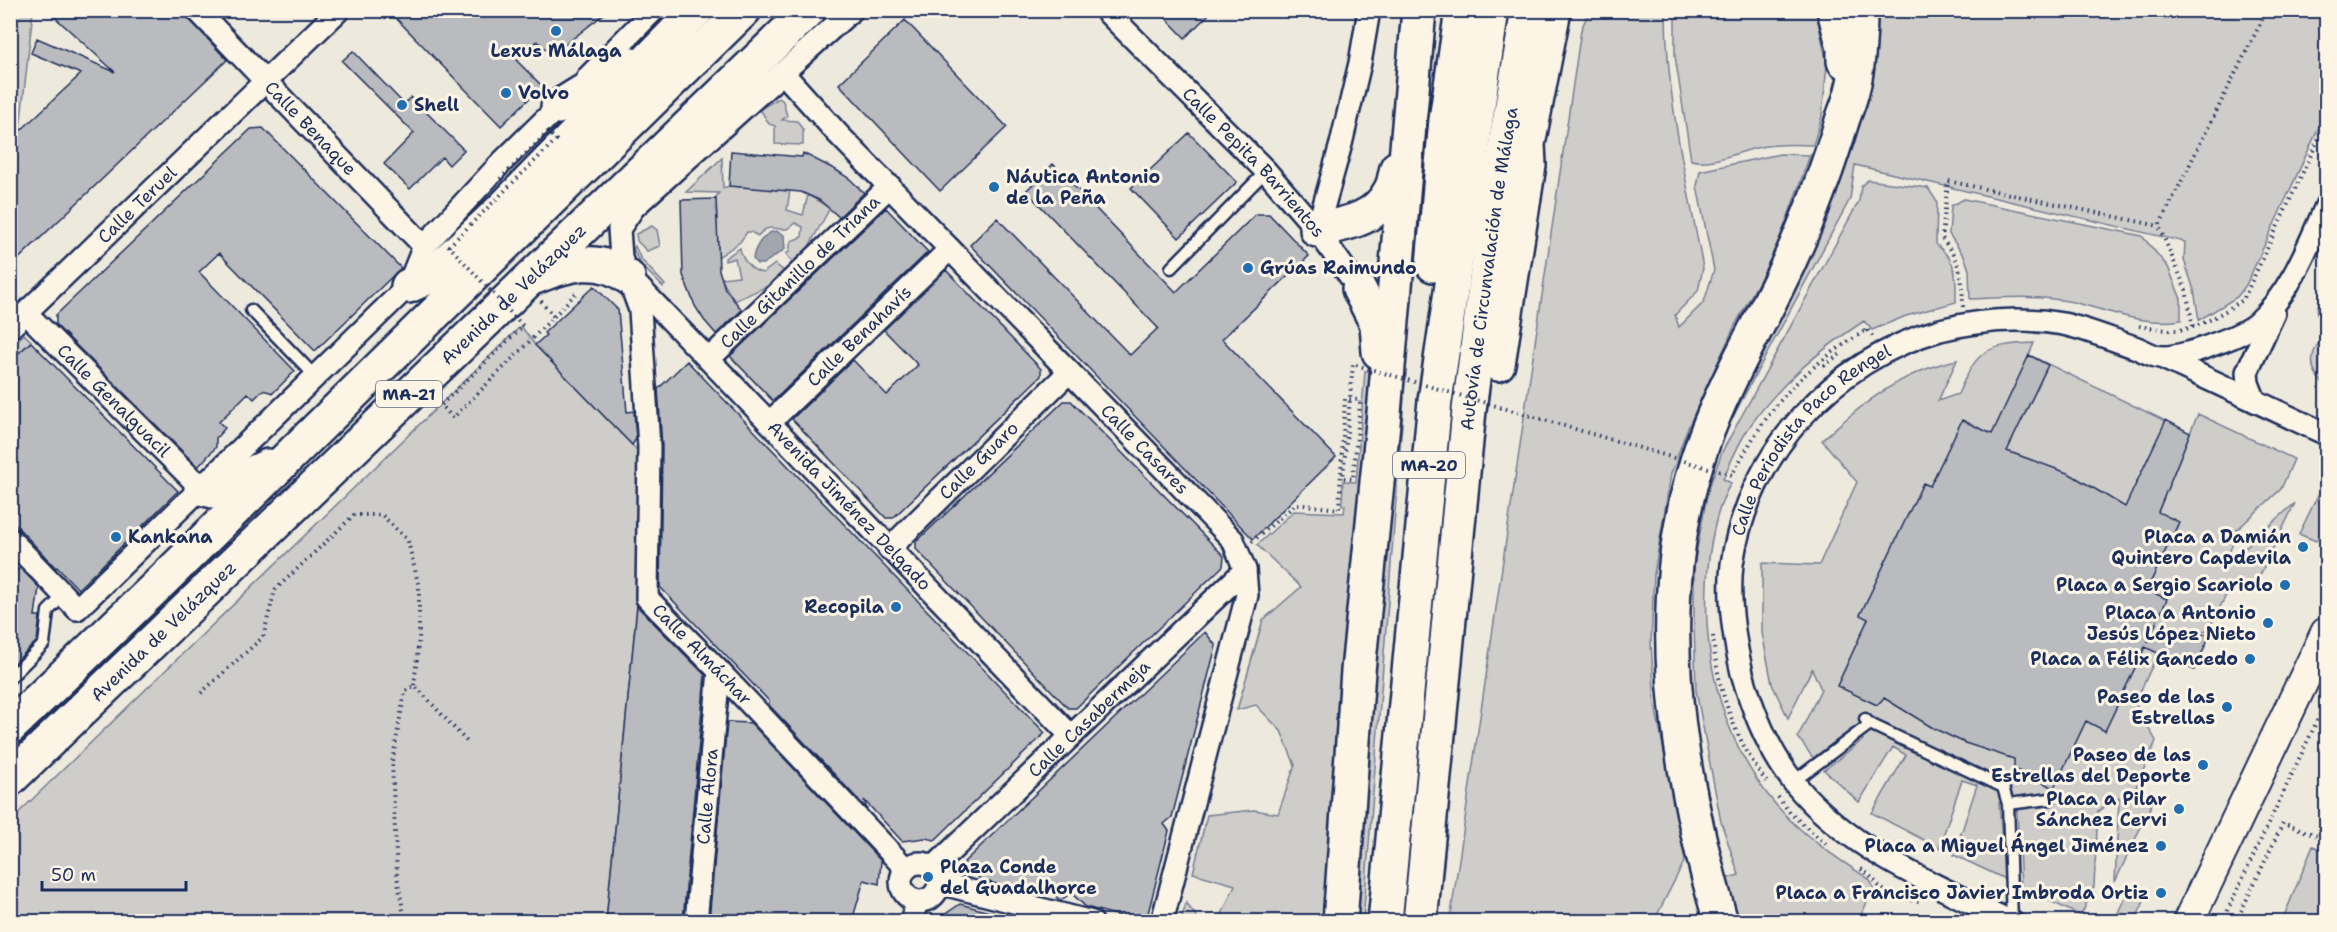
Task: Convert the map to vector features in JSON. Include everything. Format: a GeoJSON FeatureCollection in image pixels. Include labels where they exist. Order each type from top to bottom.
{"type":"FeatureCollection","features":[{"type":"Feature","properties":{"kind":"highway"},"geometry":{"type":"LineString","coordinates":[[408,286],[431,276],[500,211],[697,10]]}},
{"type":"Feature","properties":{"kind":"highway","name":"Avenida de Velázquez"},"geometry":{"type":"LineString","coordinates":[[10,727],[744,10]]}},
{"type":"Feature","properties":{"kind":"highway","name":"Avenida de Velázquez"},"geometry":{"type":"LineString","coordinates":[[10,779],[809,10]]}},
{"type":"Feature","properties":{"kind":"highway"},"geometry":{"type":"LineString","coordinates":[[1340,921],[1358,670],[1384,413],[1419,10]]}},
{"type":"Feature","properties":{"kind":"highway"},"geometry":{"type":"LineString","coordinates":[[1419,569],[1410,507],[1446,120],[1462,10]]}},
{"type":"Feature","properties":{"kind":"highway","name":"Autovía de Circunvalación de Málaga"},"geometry":{"type":"LineString","coordinates":[[1385,921],[1435,401],[1492,10]]}},
{"type":"Feature","properties":{"kind":"highway","name":"Autovía de Circunvalación de Málaga"},"geometry":{"type":"LineString","coordinates":[[1420,921],[1471,399],[1497,195],[1528,10]]}},
{"type":"Feature","properties":{"kind":"highway"},"geometry":{"type":"LineString","coordinates":[[1441,717],[1462,660],[1495,383],[1529,165],[1528,144],[1554,10]]}},
{"type":"Feature","properties":{"kind":"highway"},"geometry":{"type":"LineString","coordinates":[[1529,165],[1539,143],[1565,29],[1574,10]]}},
{"type":"Feature","properties":{"kind":"highway"},"geometry":{"type":"LineString","coordinates":[[1834,10],[1844,48],[1844,116]]}},
{"type":"Feature","properties":{"kind":"highway"},"geometry":{"type":"LineString","coordinates":[[1721,921],[1696,824],[1676,697],[1672,655],[1672,616],[1673,580],[1680,529],[1690,484],[1704,441],[1721,400],[1779,285],[1809,218],[1830,163],[1853,91],[1860,34],[1860,10]]}},
{"type":"Feature","properties":{"kind":"highway"},"geometry":{"type":"LineString","coordinates":[[558,107],[665,41]]}},
{"type":"Feature","properties":{"kind":"highway"},"geometry":{"type":"LineString","coordinates":[[1317,230],[1357,221],[1376,210],[1390,191],[1408,126]]}},
{"type":"Feature","properties":{"kind":"highway"},"geometry":{"type":"LineString","coordinates":[[634,207],[650,162]]}},
{"type":"Feature","properties":{"kind":"highway"},"geometry":{"type":"LineString","coordinates":[[528,280],[559,267],[590,263],[615,267],[628,277]]}},
{"type":"Feature","properties":{"kind":"highway"},"geometry":{"type":"LineString","coordinates":[[1359,289],[1377,324],[1384,413]]}},
{"type":"Feature","properties":{"kind":"highway"},"geometry":{"type":"LineString","coordinates":[[201,488],[213,491],[293,453]]}},
{"type":"Feature","properties":{"kind":"street","name":"Calle Benaque"},"geometry":{"type":"LineString","coordinates":[[197,10],[424,246]]}},
{"type":"Feature","properties":{"kind":"street","name":"Calle Teruel"},"geometry":{"type":"LineString","coordinates":[[10,328],[339,10]]}},
{"type":"Feature","properties":{"kind":"street"},"geometry":{"type":"LineString","coordinates":[[10,539],[71,602],[201,488],[408,286],[424,246],[501,163],[654,10]]}},
{"type":"Feature","properties":{"kind":"street"},"geometry":{"type":"LineString","coordinates":[[783,73],[852,10]]}},
{"type":"Feature","properties":{"kind":"street","name":"Calle Pepita Barrientos"},"geometry":{"type":"LineString","coordinates":[[1105,10],[1266,171],[1317,230]]}},
{"type":"Feature","properties":{"kind":"street","name":"Calle Pepita Barrientos"},"geometry":{"type":"LineString","coordinates":[[1317,230],[1341,144],[1360,63],[1369,10]]}},
{"type":"Feature","properties":{"kind":"street","name":"Calle Casares"},"geometry":{"type":"LineString","coordinates":[[783,73],[838,134],[1233,540],[1241,563],[1247,595],[1162,921]]}},
{"type":"Feature","properties":{"kind":"street","name":"Calle Almáchar"},"geometry":{"type":"LineString","coordinates":[[783,73],[634,207],[619,229],[621,258],[640,310],[649,447],[647,598],[719,670],[906,869]]}},
{"type":"Feature","properties":{"kind":"street","name":"Calle Gitanillo de Triana"},"geometry":{"type":"LineString","coordinates":[[709,359],[890,186]]}},
{"type":"Feature","properties":{"kind":"street","name":"Calle Periodista Paco Rengel"},"geometry":{"type":"LineString","coordinates":[[2012,921],[1904,869],[1851,838],[1793,782],[1779,762],[1751,706],[1736,648],[1732,566],[1740,527],[1757,485],[1780,441],[1804,413],[1853,370],[1899,344],[1941,330],[1996,320],[2064,324],[2161,357],[2202,349],[2224,340],[2256,324],[2282,296],[2326,206]]}},
{"type":"Feature","properties":{"kind":"street"},"geometry":{"type":"LineString","coordinates":[[1317,230],[1359,289]]}},
{"type":"Feature","properties":{"kind":"street","name":"Calle Benahavís"},"geometry":{"type":"LineString","coordinates":[[770,422],[950,249]]}},
{"type":"Feature","properties":{"kind":"street","name":"Avenida Jiménez Delgado"},"geometry":{"type":"LineString","coordinates":[[628,277],[1071,736]]}},
{"type":"Feature","properties":{"kind":"street"},"geometry":{"type":"LineString","coordinates":[[2255,401],[2248,383],[2247,372],[2282,296]]}},
{"type":"Feature","properties":{"kind":"street","name":"Calle Genalguacil"},"geometry":{"type":"LineString","coordinates":[[26,313],[201,488]]}},
{"type":"Feature","properties":{"kind":"street"},"geometry":{"type":"LineString","coordinates":[[2161,357],[2326,434]]}},
{"type":"Feature","properties":{"kind":"street","name":"Calle Guaro"},"geometry":{"type":"LineString","coordinates":[[889,549],[1070,372]]}},
{"type":"Feature","properties":{"kind":"street","name":"Calle Casabermeja"},"geometry":{"type":"LineString","coordinates":[[936,875],[1241,563]]}},
{"type":"Feature","properties":{"kind":"street"},"geometry":{"type":"LineString","coordinates":[[2188,921],[2326,633]]}},
{"type":"Feature","properties":{"kind":"street","name":"Calle Álora"},"geometry":{"type":"LineString","coordinates":[[696,921],[719,670]]}},
{"type":"Feature","properties":{"kind":"street"},"geometry":{"type":"LineString","coordinates":[[936,875],[938,889],[930,899],[914,911],[901,885],[902,873],[916,863],[923,863],[936,875],[1092,921]]}},
{"type":"Feature","properties":{"kind":"lane"},"geometry":{"type":"LineString","coordinates":[[1171,268],[1266,171]]}},
{"type":"Feature","properties":{"kind":"lane"},"geometry":{"type":"LineString","coordinates":[[251,310],[315,376]]}},
{"type":"Feature","properties":{"kind":"lane"},"geometry":{"type":"LineString","coordinates":[[10,678],[44,644],[48,611],[71,602]]}},
{"type":"Feature","properties":{"kind":"lane"},"geometry":{"type":"LineString","coordinates":[[1793,782],[1868,721],[2003,787],[2008,804],[2012,921]]}},
{"type":"Feature","properties":{"kind":"lane"},"geometry":{"type":"LineString","coordinates":[[2008,804],[2050,799]]}},
{"type":"Feature","properties":{"kind":"path"},"geometry":{"type":"LineString","coordinates":[[2193,326],[2186,290],[2159,226],[2267,10]]}},
{"type":"Feature","properties":{"kind":"path"},"geometry":{"type":"LineString","coordinates":[[2129,323],[2175,331],[2217,316],[2243,300],[2326,123]]}},
{"type":"Feature","properties":{"kind":"path"},"geometry":{"type":"LineString","coordinates":[[500,179],[548,132],[556,140],[449,246],[523,327],[441,405],[453,418],[585,285]]}},
{"type":"Feature","properties":{"kind":"path"},"geometry":{"type":"LineString","coordinates":[[1963,311],[1962,274],[1957,258],[1942,238],[1948,181],[2159,226]]}},
{"type":"Feature","properties":{"kind":"path"},"geometry":{"type":"LineString","coordinates":[[1953,307],[1974,304]]}},
{"type":"Feature","properties":{"kind":"path"},"geometry":{"type":"LineString","coordinates":[[1241,563],[1296,504],[1339,509],[1344,399],[1352,399],[1360,400],[1353,479],[1344,478],[1349,410],[1350,398],[1353,364],[1731,475],[1753,435],[1787,391],[1830,352],[1865,331],[1866,328],[1875,340]]}},
{"type":"Feature","properties":{"kind":"path"},"geometry":{"type":"LineString","coordinates":[[1871,335],[1882,331]]}},
{"type":"Feature","properties":{"kind":"path"},"geometry":{"type":"LineString","coordinates":[[1822,368],[1851,348]]}},
{"type":"Feature","properties":{"kind":"path"},"geometry":{"type":"LineString","coordinates":[[1741,471],[1751,453]]}},
{"type":"Feature","properties":{"kind":"path"},"geometry":{"type":"LineString","coordinates":[[201,693],[263,637],[275,590],[354,515],[382,515],[408,541],[419,587],[419,638],[414,686]]}},
{"type":"Feature","properties":{"kind":"path"},"geometry":{"type":"LineString","coordinates":[[1712,628],[1715,658],[1727,711],[1756,768],[1769,786]]}},
{"type":"Feature","properties":{"kind":"path"},"geometry":{"type":"LineString","coordinates":[[414,686],[469,744]]}},
{"type":"Feature","properties":{"kind":"path"},"geometry":{"type":"LineString","coordinates":[[405,921],[397,876],[392,763],[405,691],[414,686]]}},
{"type":"Feature","properties":{"kind":"path"},"geometry":{"type":"LineString","coordinates":[[2222,921],[2326,702]]}},
{"type":"Feature","properties":{"kind":"path"},"geometry":{"type":"LineString","coordinates":[[1776,795],[1790,813],[1830,847]]}},
{"type":"Feature","properties":{"kind":"path"},"geometry":{"type":"LineString","coordinates":[[2236,921],[2283,823],[2326,839]]}},
{"type":"Feature","properties":{"kind":"path"},"geometry":{"type":"LineString","coordinates":[[1856,866],[1874,878],[1880,888],[1917,901]]}},
{"type":"Feature","properties":{"kind":"shaded area"},"geometry":{"type":"Polygon","coordinates":[[[11,11],[33,11],[11,210],[11,11]]]}},
{"type":"Feature","properties":{"kind":"shaded area"},"geometry":{"type":"Polygon","coordinates":[[[1589,11],[1666,11],[1673,108],[1703,268],[1698,291],[1675,315],[1679,327],[1704,302],[1714,270],[1697,186],[1700,171],[1780,154],[1810,155],[1776,250],[1734,327],[1686,432],[1671,474],[1654,574],[1651,643],[1655,705],[1685,860],[1654,921],[1450,921],[1581,30],[1589,11]]]}},
{"type":"Feature","properties":{"kind":"shaded area"},"geometry":{"type":"Polygon","coordinates":[[[1675,11],[1816,11],[1827,64],[1822,116],[1813,145],[1770,146],[1715,160],[1691,160],[1675,56],[1675,11]]]}},
{"type":"Feature","properties":{"kind":"shaded area"},"geometry":{"type":"Polygon","coordinates":[[[1874,11],[2326,11],[2326,112],[2246,285],[2237,297],[2199,320],[2194,290],[2184,260],[2185,242],[1855,165],[1850,199],[1720,441],[1874,11]]]}},
{"type":"Feature","properties":{"kind":"shaded area"},"geometry":{"type":"Polygon","coordinates":[[[779,98],[783,101],[787,116],[782,120],[797,121],[803,130],[803,145],[775,144],[775,126],[769,124],[760,109],[779,98]]]}},
{"type":"Feature","properties":{"kind":"shaded area"},"geometry":{"type":"Polygon","coordinates":[[[722,158],[723,188],[729,186],[790,190],[787,210],[803,215],[808,195],[830,208],[804,255],[794,264],[786,254],[789,252],[791,241],[802,237],[803,227],[795,223],[787,229],[768,228],[758,236],[747,232],[740,242],[718,257],[716,197],[719,193],[686,192],[722,158]]]}},
{"type":"Feature","properties":{"kind":"shaded area"},"geometry":{"type":"Polygon","coordinates":[[[1868,180],[1928,188],[1937,202],[1936,244],[1948,257],[1954,270],[1956,302],[1906,316],[1872,330],[1864,321],[1802,368],[1762,410],[1742,438],[1723,479],[1731,483],[1717,518],[1711,546],[1707,614],[1713,673],[1720,701],[1730,729],[1758,781],[1776,805],[1797,826],[1832,854],[1869,879],[1874,888],[1858,921],[1735,921],[1724,879],[1739,875],[1721,822],[1696,690],[1694,565],[1708,490],[1723,450],[1859,201],[1861,186],[1868,180]]]}},
{"type":"Feature","properties":{"kind":"shaded area"},"geometry":{"type":"Polygon","coordinates":[[[1964,199],[2142,236],[2168,267],[2181,299],[2181,320],[2167,322],[2138,319],[2056,299],[2019,297],[1970,299],[1969,270],[1965,258],[1949,234],[1951,206],[1964,199]]]}},
{"type":"Feature","properties":{"kind":"shaded area"},"geometry":{"type":"Polygon","coordinates":[[[652,226],[657,230],[660,246],[647,251],[637,241],[636,234],[652,226]]]}},
{"type":"Feature","properties":{"kind":"shaded area"},"geometry":{"type":"Polygon","coordinates":[[[776,231],[784,235],[785,249],[763,264],[757,264],[753,259],[758,246],[767,234],[776,231]]]}},
{"type":"Feature","properties":{"kind":"shaded area"},"geometry":{"type":"Polygon","coordinates":[[[635,246],[641,259],[665,285],[663,287],[640,264],[633,249],[635,246]]]}},
{"type":"Feature","properties":{"kind":"shaded area"},"geometry":{"type":"Polygon","coordinates":[[[740,248],[745,261],[755,270],[763,273],[775,264],[785,272],[772,284],[734,301],[721,278],[739,276],[735,258],[725,261],[725,258],[740,248]]]}},
{"type":"Feature","properties":{"kind":"shaded area"},"geometry":{"type":"Polygon","coordinates":[[[2326,297],[2326,324],[2317,310],[2319,303],[2326,297]]]}},
{"type":"Feature","properties":{"kind":"shaded area"},"geometry":{"type":"Polygon","coordinates":[[[521,326],[535,345],[641,454],[637,605],[606,921],[11,922],[11,820],[521,326]]]}},
{"type":"Feature","properties":{"kind":"shaded area"},"geometry":{"type":"Polygon","coordinates":[[[24,334],[31,341],[11,361],[11,347],[24,334]]]}},
{"type":"Feature","properties":{"kind":"shaded area"},"geometry":{"type":"Polygon","coordinates":[[[2326,335],[2326,385],[2316,374],[2312,360],[2316,347],[2326,335]]]}},
{"type":"Feature","properties":{"kind":"shaded area"},"geometry":{"type":"Polygon","coordinates":[[[2034,343],[2029,355],[2190,433],[2198,414],[2294,459],[2281,489],[2228,538],[2234,541],[2223,567],[2295,503],[2252,592],[2233,582],[2208,630],[2166,636],[2135,703],[2156,741],[2136,787],[2155,797],[2115,882],[2119,798],[2098,811],[2094,886],[2081,916],[2021,887],[2017,811],[1999,803],[2005,879],[1954,855],[1977,785],[1962,780],[1939,848],[1872,813],[1906,755],[1893,747],[1859,802],[1824,770],[1863,740],[1852,729],[1813,758],[1798,737],[1821,689],[1812,669],[1788,718],[1772,684],[1762,633],[1762,563],[1819,565],[1857,482],[1822,440],[1868,402],[1918,372],[1957,360],[1938,401],[1958,394],[1977,359],[1993,348],[2034,343]]]}},
{"type":"Feature","properties":{"kind":"shaded area"},"geometry":{"type":"Polygon","coordinates":[[[1365,371],[1369,371],[1368,427],[1322,921],[1219,921],[1235,885],[1193,873],[1207,815],[1254,810],[1278,814],[1295,765],[1281,731],[1256,705],[1237,710],[1263,620],[1301,587],[1257,545],[1294,511],[1344,513],[1343,481],[1356,482],[1365,371]]]}},
{"type":"Feature","properties":{"kind":"shaded area"},"geometry":{"type":"Polygon","coordinates":[[[1398,397],[1404,398],[1363,921],[1348,922],[1398,397]]]}},
{"type":"Feature","properties":{"kind":"shaded area"},"geometry":{"type":"Polygon","coordinates":[[[2318,495],[2326,500],[2326,519],[2316,541],[2299,534],[2318,495]]]}},
{"type":"Feature","properties":{"kind":"shaded area"},"geometry":{"type":"Polygon","coordinates":[[[2313,846],[2326,851],[2326,921],[2282,921],[2313,846]]]}},
{"type":"Feature","properties":{"kind":"shaded area"},"geometry":{"type":"Polygon","coordinates":[[[2129,889],[2146,897],[2135,921],[2114,921],[2129,889]]]}},
{"type":"Feature","properties":{"kind":"shaded area"},"geometry":{"type":"Polygon","coordinates":[[[1186,903],[1200,921],[1181,921],[1186,903]]]}},
{"type":"Feature","properties":{"kind":"building"},"geometry":{"type":"Polygon","coordinates":[[[47,10],[181,10],[227,60],[10,267],[10,210],[19,132],[81,74],[31,53],[37,38],[115,72],[47,10]]]}},
{"type":"Feature","properties":{"kind":"building"},"geometry":{"type":"Polygon","coordinates":[[[388,10],[609,10],[552,55],[537,41],[517,61],[542,86],[501,126],[388,10]]]}},
{"type":"Feature","properties":{"kind":"building"},"geometry":{"type":"Polygon","coordinates":[[[1158,10],[1213,10],[1185,38],[1158,10]]]}},
{"type":"Feature","properties":{"kind":"building"},"geometry":{"type":"Polygon","coordinates":[[[905,20],[1007,127],[940,191],[839,84],[905,20]]]}},
{"type":"Feature","properties":{"kind":"building"},"geometry":{"type":"Polygon","coordinates":[[[353,51],[404,104],[411,97],[464,150],[449,165],[442,157],[410,189],[384,164],[414,133],[342,61],[353,51]]]}},
{"type":"Feature","properties":{"kind":"building"},"geometry":{"type":"Polygon","coordinates":[[[263,128],[401,268],[315,351],[219,253],[199,272],[295,371],[273,393],[263,390],[254,399],[248,393],[219,422],[225,428],[216,438],[216,447],[198,467],[56,325],[56,315],[251,129],[263,128]]]}},
{"type":"Feature","properties":{"kind":"building"},"geometry":{"type":"Polygon","coordinates":[[[1189,133],[1237,182],[1179,238],[1131,188],[1189,133]]]}},
{"type":"Feature","properties":{"kind":"building"},"geometry":{"type":"Polygon","coordinates":[[[731,151],[802,157],[803,153],[850,179],[864,193],[839,217],[819,200],[801,192],[729,186],[731,151]]]}},
{"type":"Feature","properties":{"kind":"building"},"geometry":{"type":"Polygon","coordinates":[[[1053,164],[1176,292],[1256,214],[1269,214],[1309,256],[1222,339],[1336,457],[1253,539],[970,245],[997,218],[1130,355],[1158,328],[1026,191],[1053,164]]]}},
{"type":"Feature","properties":{"kind":"building"},"geometry":{"type":"Polygon","coordinates":[[[716,199],[719,270],[725,289],[742,310],[716,334],[695,306],[683,275],[681,200],[716,199]]]}},
{"type":"Feature","properties":{"kind":"building"},"geometry":{"type":"Polygon","coordinates":[[[886,208],[928,252],[773,401],[730,356],[886,208]]]}},
{"type":"Feature","properties":{"kind":"building"},"geometry":{"type":"Polygon","coordinates":[[[946,270],[1041,369],[1041,376],[893,518],[886,518],[792,419],[853,360],[887,395],[918,365],[884,330],[946,270]]]}},
{"type":"Feature","properties":{"kind":"building"},"geometry":{"type":"Polygon","coordinates":[[[594,286],[618,310],[627,412],[634,411],[636,439],[632,445],[535,345],[546,335],[544,333],[594,286]]]}},
{"type":"Feature","properties":{"kind":"building"},"geometry":{"type":"Polygon","coordinates":[[[31,342],[178,491],[78,589],[10,519],[10,361],[31,342]]]}},
{"type":"Feature","properties":{"kind":"building"},"geometry":{"type":"Polygon","coordinates":[[[2029,355],[2048,365],[2007,451],[2070,474],[2125,507],[2166,420],[2190,433],[2158,512],[2179,522],[2147,590],[2167,599],[2148,641],[2211,633],[2194,670],[2145,647],[2105,731],[2086,721],[2054,788],[2014,769],[2014,759],[1965,743],[1933,728],[1884,698],[1877,705],[1837,686],[1868,619],[1860,615],[1923,483],[1930,486],[1962,420],[1992,434],[2029,355]]]}},
{"type":"Feature","properties":{"kind":"building"},"geometry":{"type":"Polygon","coordinates":[[[687,361],[1045,733],[935,840],[925,838],[902,841],[864,800],[867,809],[769,705],[769,701],[660,587],[662,447],[658,389],[687,361]]]}},
{"type":"Feature","properties":{"kind":"building"},"geometry":{"type":"Polygon","coordinates":[[[1064,401],[1071,401],[1224,556],[1223,566],[1076,708],[1068,708],[916,549],[916,542],[1064,401]]]}},
{"type":"Feature","properties":{"kind":"building"},"geometry":{"type":"Polygon","coordinates":[[[20,568],[39,587],[35,616],[40,616],[37,641],[10,667],[10,577],[20,568]]]}},
{"type":"Feature","properties":{"kind":"building"},"geometry":{"type":"Polygon","coordinates":[[[637,606],[705,675],[683,921],[606,921],[637,606]]]}},
{"type":"Feature","properties":{"kind":"building"},"geometry":{"type":"Polygon","coordinates":[[[1205,632],[1216,646],[1172,817],[1164,824],[1169,831],[1146,921],[1138,921],[1086,907],[1071,893],[1060,901],[1045,885],[1034,894],[981,880],[964,862],[1205,632]]]}},
{"type":"Feature","properties":{"kind":"building"},"geometry":{"type":"Polygon","coordinates":[[[727,722],[751,723],[881,861],[879,884],[864,880],[852,921],[709,921],[727,722]]]}},
{"type":"Feature","properties":{"kind":"building"},"geometry":{"type":"Polygon","coordinates":[[[960,904],[1008,917],[1007,921],[935,921],[960,904]]]}},
{"type":"Feature","properties":{"kind":"place","name":"Lexus Málaga"},"geometry":{"type":"Point","coordinates":[556,31]}},
{"type":"Feature","properties":{"kind":"place","name":"Volvo"},"geometry":{"type":"Point","coordinates":[506,93]}},
{"type":"Feature","properties":{"kind":"place","name":"Shell"},"geometry":{"type":"Point","coordinates":[402,105]}},
{"type":"Feature","properties":{"kind":"place","name":"Náutica Antonio de la Peña"},"geometry":{"type":"Point","coordinates":[994,187]}},
{"type":"Feature","properties":{"kind":"place","name":"Grúas Raimundo"},"geometry":{"type":"Point","coordinates":[1248,268]}},
{"type":"Feature","properties":{"kind":"place","name":"Kankana"},"geometry":{"type":"Point","coordinates":[116,537]}},
{"type":"Feature","properties":{"kind":"place","name":"Placa a Damián Quintero Capdevila"},"geometry":{"type":"Point","coordinates":[2303,547]}},
{"type":"Feature","properties":{"kind":"place","name":"Placa a Sergio Scariolo"},"geometry":{"type":"Point","coordinates":[2285,585]}},
{"type":"Feature","properties":{"kind":"place","name":"Recopila"},"geometry":{"type":"Point","coordinates":[896,607]}},
{"type":"Feature","properties":{"kind":"place","name":"Placa a Antonio Jesús López Nieto"},"geometry":{"type":"Point","coordinates":[2268,623]}},
{"type":"Feature","properties":{"kind":"place","name":"Placa a Félix Gancedo"},"geometry":{"type":"Point","coordinates":[2250,659]}},
{"type":"Feature","properties":{"kind":"place","name":"Paseo de las Estrellas"},"geometry":{"type":"Point","coordinates":[2227,707]}},
{"type":"Feature","properties":{"kind":"place","name":"Paseo de las Estrellas del Deporte"},"geometry":{"type":"Point","coordinates":[2203,765]}},
{"type":"Feature","properties":{"kind":"place","name":"Placa a Pilar Sánchez Cervi"},"geometry":{"type":"Point","coordinates":[2179,809]}},
{"type":"Feature","properties":{"kind":"place","name":"Placa a Miguel Ángel Jiménez"},"geometry":{"type":"Point","coordinates":[2161,846]}},
{"type":"Feature","properties":{"kind":"place","name":"Plaza Conde del Guadalhorce"},"geometry":{"type":"Point","coordinates":[928,877]}},
{"type":"Feature","properties":{"kind":"place","name":"Placa a Francisco Javier Imbroda Ortiz"},"geometry":{"type":"Point","coordinates":[2161,893]}}]}
